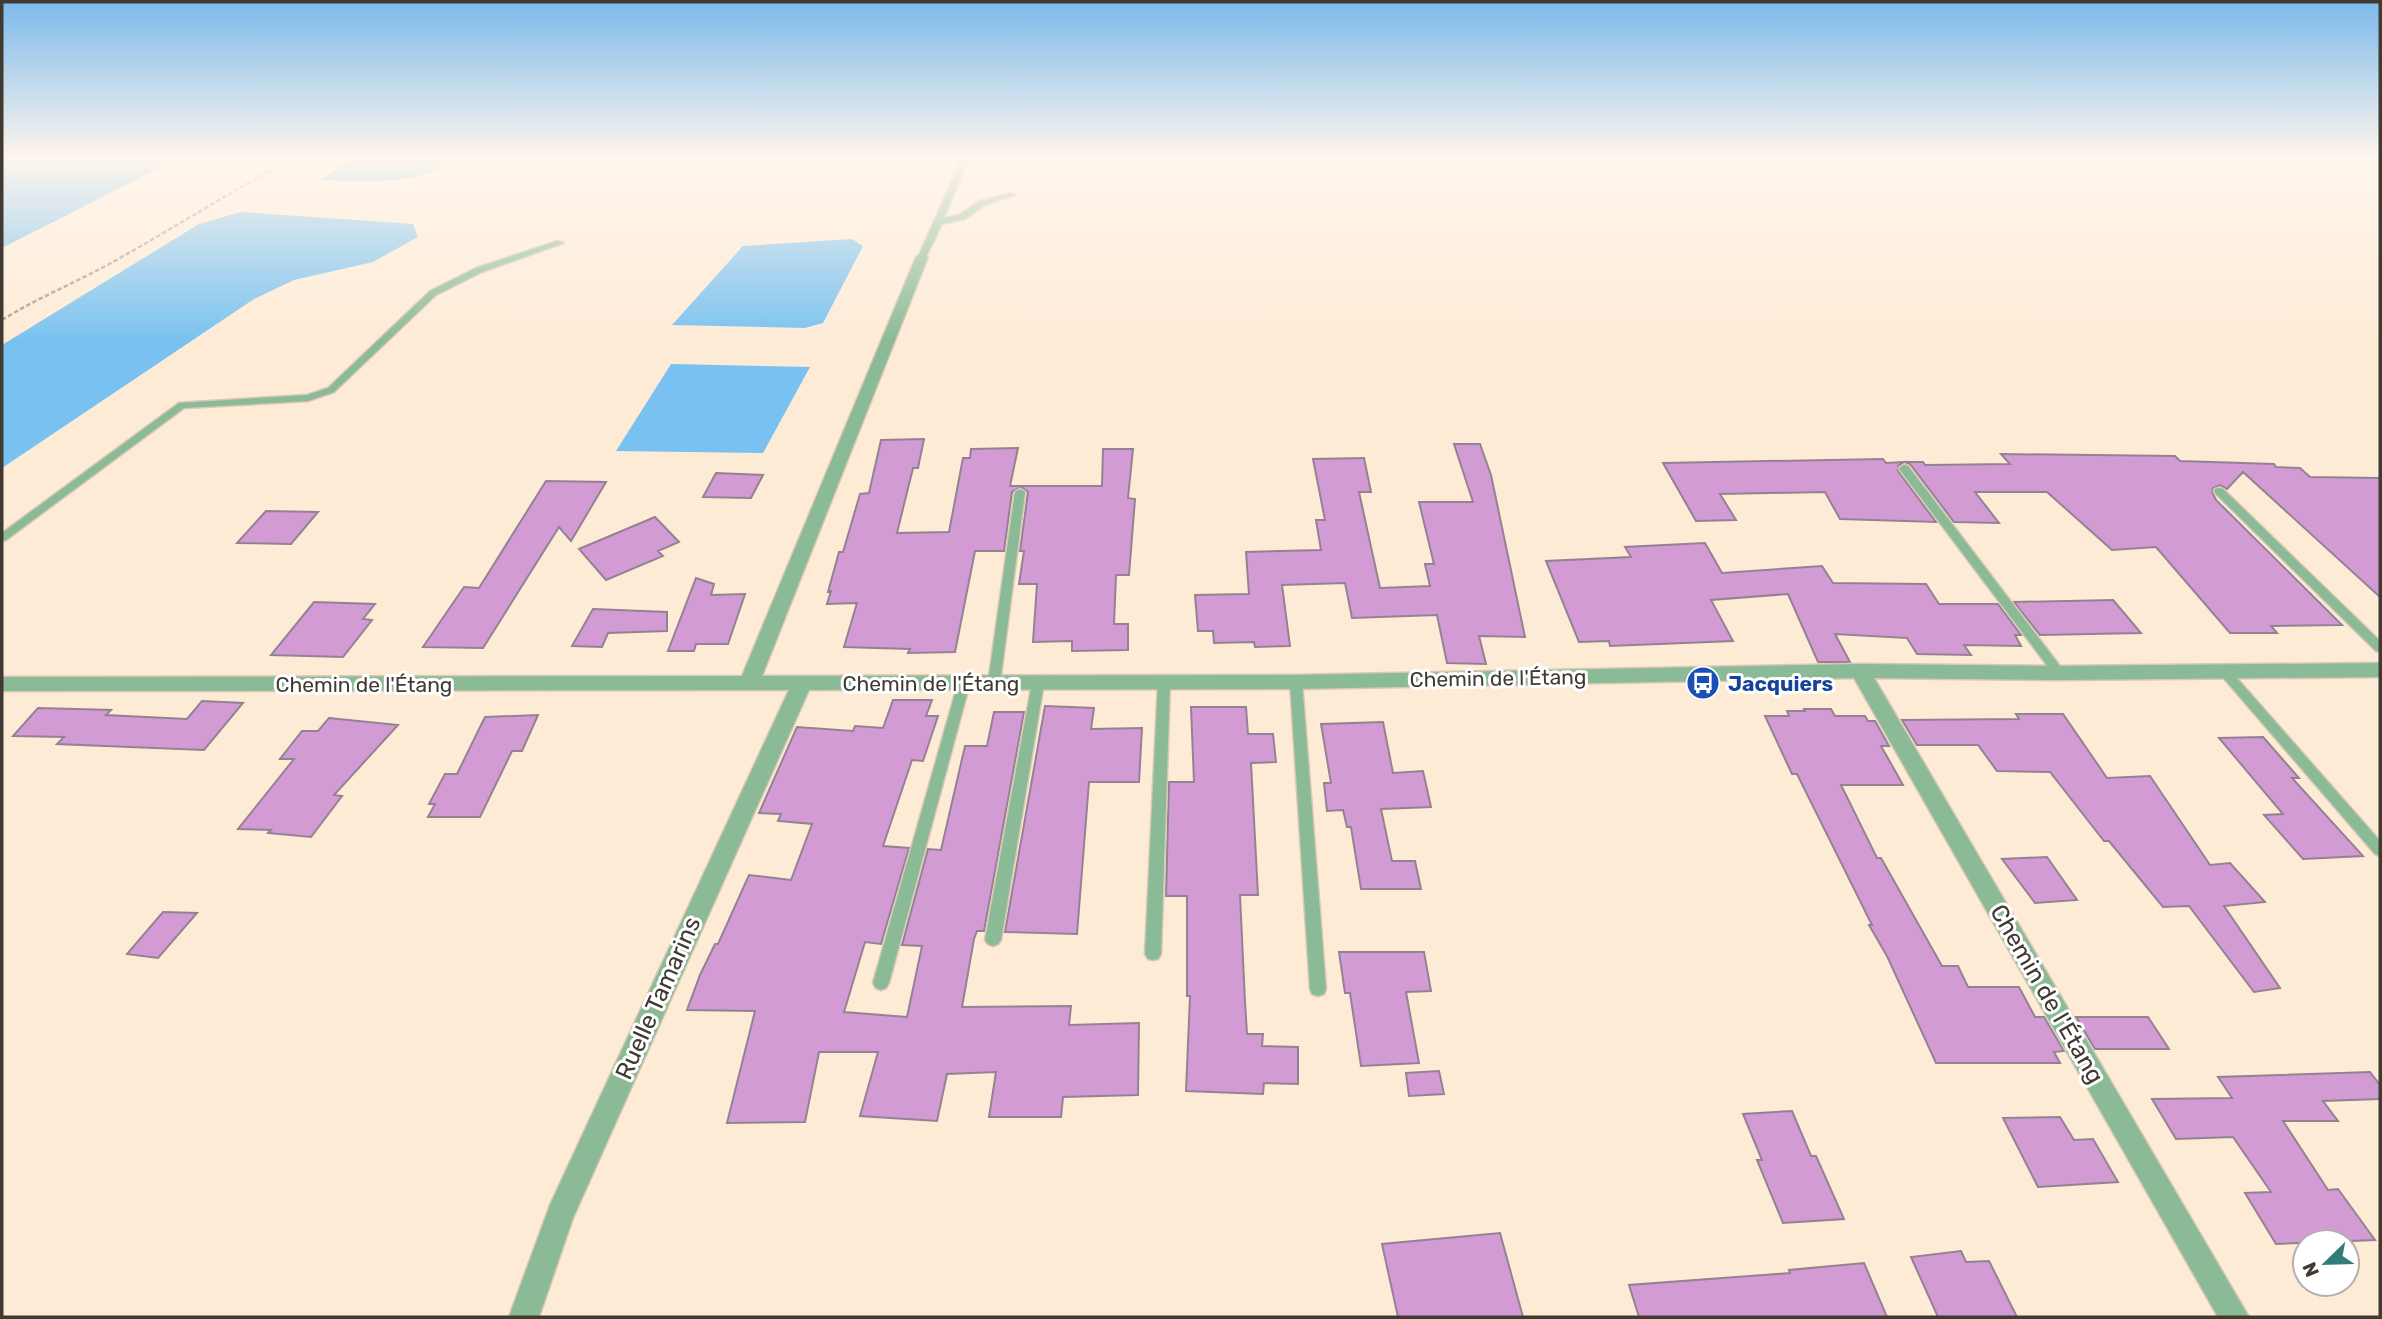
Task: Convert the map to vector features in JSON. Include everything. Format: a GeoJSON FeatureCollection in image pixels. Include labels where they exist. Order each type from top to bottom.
{"type":"FeatureCollection","features":[{"type":"Feature","properties":{"kind":"street"},"geometry":{"type":"LineString","coordinates":[[749,683],[922,257]]}},
{"type":"Feature","properties":{"kind":"street","name":"Chemin de l'Étang"},"geometry":{"type":"LineString","coordinates":[[2,684],[1164,682],[1860,671],[2059,673],[2380,670]]}},
{"type":"Feature","properties":{"kind":"street","name":"Chemin de l'Étang"},"geometry":{"type":"LineString","coordinates":[[1860,671],[2234,1317]]}},
{"type":"Feature","properties":{"kind":"street","name":"Ruelle Tamarins"},"geometry":{"type":"LineString","coordinates":[[524,1317],[560,1215],[802,683]]}},
{"type":"Feature","properties":{"kind":"lane"},"geometry":{"type":"LineString","coordinates":[[922,257],[939,222],[950,220]]}},
{"type":"Feature","properties":{"kind":"lane"},"geometry":{"type":"LineString","coordinates":[[2,538],[182,405],[308,398],[331,390],[433,293],[478,269],[560,243]]}},
{"type":"Feature","properties":{"kind":"lane"},"geometry":{"type":"LineString","coordinates":[[1904,468],[2059,673]]}},
{"type":"Feature","properties":{"kind":"lane"},"geometry":{"type":"LineString","coordinates":[[2219,491],[2380,648]]}},
{"type":"Feature","properties":{"kind":"lane"},"geometry":{"type":"LineString","coordinates":[[995,682],[1020,492]]}},
{"type":"Feature","properties":{"kind":"lane"},"geometry":{"type":"LineString","coordinates":[[2224,671],[2380,850]]}},
{"type":"Feature","properties":{"kind":"lane"},"geometry":{"type":"LineString","coordinates":[[1296,681],[1318,989]]}},
{"type":"Feature","properties":{"kind":"lane"},"geometry":{"type":"LineString","coordinates":[[993,940],[1038,682]]}},
{"type":"Feature","properties":{"kind":"lane"},"geometry":{"type":"LineString","coordinates":[[1153,954],[1164,682]]}},
{"type":"Feature","properties":{"kind":"lane"},"geometry":{"type":"LineString","coordinates":[[881,983],[964,683]]}},
{"type":"Feature","properties":{"kind":"path"},"geometry":{"type":"LineString","coordinates":[[2,320],[30,302],[85,277],[185,220]]}},
{"type":"Feature","properties":{"kind":"water"},"geometry":{"type":"Polygon","coordinates":[[[2,220],[58,220],[2,248],[2,220]]]}},
{"type":"Feature","properties":{"kind":"water"},"geometry":{"type":"Polygon","coordinates":[[[215,220],[349,220],[413,224],[418,237],[373,262],[294,280],[254,299],[2,468],[2,345],[199,224],[215,220]]]}},
{"type":"Feature","properties":{"kind":"water"},"geometry":{"type":"Polygon","coordinates":[[[852,239],[863,246],[823,323],[805,328],[672,325],[743,246],[852,239]]]}},
{"type":"Feature","properties":{"kind":"water"},"geometry":{"type":"Polygon","coordinates":[[[671,364],[810,367],[763,453],[616,451],[671,364]]]}},
{"type":"Feature","properties":{"kind":"building"},"geometry":{"type":"Polygon","coordinates":[[[924,439],[918,468],[913,468],[897,533],[949,532],[963,458],[970,458],[971,449],[1018,448],[1010,486],[1102,486],[1103,449],[1133,449],[1128,498],[1135,499],[1129,575],[1116,575],[1114,624],[1128,624],[1128,650],[1072,651],[1072,641],[1033,642],[1037,584],[1019,584],[1024,551],[1020,551],[1028,492],[1021,487],[1012,492],[1004,551],[975,551],[955,652],[908,653],[910,649],[844,647],[857,603],[827,604],[831,591],[828,592],[860,494],[869,493],[881,440],[924,439]]]}},
{"type":"Feature","properties":{"kind":"building"},"geometry":{"type":"Polygon","coordinates":[[[1454,444],[1480,444],[1491,475],[1525,637],[1479,636],[1486,664],[1447,663],[1437,615],[1352,618],[1345,583],[1282,585],[1290,646],[1255,647],[1254,642],[1214,643],[1213,631],[1198,631],[1195,595],[1249,594],[1246,552],[1321,550],[1316,520],[1325,520],[1313,459],[1364,458],[1371,492],[1359,492],[1380,588],[1430,586],[1425,564],[1434,564],[1419,502],[1473,502],[1454,444]]]}},
{"type":"Feature","properties":{"kind":"building"},"geometry":{"type":"Polygon","coordinates":[[[2001,454],[2175,456],[2180,461],[2274,464],[2276,467],[2300,468],[2310,477],[2380,478],[2380,597],[2243,472],[2227,489],[2220,485],[2213,488],[2216,500],[2342,625],[2271,626],[2277,633],[2230,633],[2156,547],[2112,550],[2047,492],[1975,492],[1999,523],[1954,522],[1910,464],[1905,462],[1923,462],[1925,465],[2010,464],[2001,454]]]}},
{"type":"Feature","properties":{"kind":"building"},"geometry":{"type":"Polygon","coordinates":[[[1883,459],[1886,463],[1904,462],[1898,466],[1898,471],[1936,522],[1840,519],[1825,492],[1720,494],[1736,520],[1696,521],[1663,463],[1883,459]]]}},
{"type":"Feature","properties":{"kind":"building"},"geometry":{"type":"Polygon","coordinates":[[[716,473],[763,475],[751,498],[703,497],[716,473]]]}},
{"type":"Feature","properties":{"kind":"building"},"geometry":{"type":"Polygon","coordinates":[[[546,481],[606,482],[571,541],[559,527],[483,648],[423,647],[464,587],[479,588],[546,481]]]}},
{"type":"Feature","properties":{"kind":"building"},"geometry":{"type":"Polygon","coordinates":[[[266,511],[318,512],[291,544],[237,543],[266,511]]]}},
{"type":"Feature","properties":{"kind":"building"},"geometry":{"type":"Polygon","coordinates":[[[655,517],[679,542],[658,551],[663,556],[606,580],[579,549],[655,517]]]}},
{"type":"Feature","properties":{"kind":"building"},"geometry":{"type":"Polygon","coordinates":[[[1705,543],[1722,573],[1822,566],[1833,583],[1926,584],[1939,604],[1998,604],[2021,635],[2015,635],[2021,646],[1964,645],[1971,655],[1917,654],[1907,638],[1835,634],[1850,662],[1818,662],[1788,594],[1711,600],[1733,641],[1610,646],[1609,641],[1579,642],[1546,561],[1631,557],[1625,547],[1705,543]]]}},
{"type":"Feature","properties":{"kind":"building"},"geometry":{"type":"Polygon","coordinates":[[[696,578],[714,584],[711,595],[745,594],[728,644],[696,644],[694,651],[668,651],[696,578]]]}},
{"type":"Feature","properties":{"kind":"building"},"geometry":{"type":"Polygon","coordinates":[[[2113,600],[2141,633],[2040,635],[2014,602],[2113,600]]]}},
{"type":"Feature","properties":{"kind":"building"},"geometry":{"type":"Polygon","coordinates":[[[314,602],[375,604],[363,619],[372,620],[343,657],[271,655],[314,602]]]}},
{"type":"Feature","properties":{"kind":"building"},"geometry":{"type":"Polygon","coordinates":[[[593,609],[667,612],[667,631],[608,633],[602,647],[572,646],[593,609]]]}},
{"type":"Feature","properties":{"kind":"building"},"geometry":{"type":"Polygon","coordinates":[[[893,700],[932,700],[926,716],[938,716],[923,761],[912,760],[883,846],[909,848],[881,944],[865,942],[844,1012],[907,1017],[922,946],[902,945],[928,849],[941,850],[965,746],[987,746],[994,712],[1024,712],[984,931],[977,931],[974,939],[962,1007],[1071,1006],[1069,1025],[1139,1023],[1138,1095],[1063,1097],[1061,1117],[989,1117],[996,1072],[947,1074],[937,1121],[860,1116],[878,1052],[819,1052],[805,1122],[727,1123],[755,1011],[687,1010],[700,975],[715,944],[718,944],[749,875],[791,880],[812,824],[778,821],[781,814],[759,813],[797,727],[853,731],[855,726],[883,728],[893,700]]]}},
{"type":"Feature","properties":{"kind":"building"},"geometry":{"type":"Polygon","coordinates":[[[202,701],[243,703],[204,750],[57,744],[64,737],[13,736],[38,708],[111,710],[106,715],[187,719],[202,701]]]}},
{"type":"Feature","properties":{"kind":"building"},"geometry":{"type":"Polygon","coordinates":[[[1045,706],[1094,708],[1091,729],[1142,728],[1139,782],[1089,782],[1077,934],[1005,932],[1045,706]]]}},
{"type":"Feature","properties":{"kind":"building"},"geometry":{"type":"Polygon","coordinates":[[[1191,707],[1246,707],[1248,734],[1273,734],[1276,762],[1251,763],[1258,895],[1240,895],[1247,1034],[1263,1034],[1262,1046],[1298,1047],[1298,1084],[1264,1083],[1263,1094],[1186,1091],[1190,996],[1187,996],[1187,896],[1166,896],[1169,782],[1194,782],[1191,707]]]}},
{"type":"Feature","properties":{"kind":"building"},"geometry":{"type":"Polygon","coordinates":[[[1804,709],[1831,709],[1835,716],[1865,716],[1868,721],[1875,721],[1889,746],[1881,746],[1903,785],[1841,785],[1877,858],[1881,858],[1942,966],[1958,966],[1968,987],[2019,987],[2035,1017],[2044,1017],[2064,1051],[2054,1052],[2060,1063],[1936,1063],[1887,956],[1869,925],[1872,925],[1797,774],[1792,774],[1765,716],[1789,716],[1787,711],[1805,711],[1804,709]]]}},
{"type":"Feature","properties":{"kind":"building"},"geometry":{"type":"Polygon","coordinates":[[[2016,714],[2063,714],[2107,778],[2150,776],[2210,865],[2230,863],[2265,902],[2224,906],[2280,988],[2254,992],[2189,906],[2163,907],[2109,841],[2104,841],[2050,772],[1997,771],[1978,745],[1917,745],[1902,720],[2019,719],[2016,714]]]}},
{"type":"Feature","properties":{"kind":"building"},"geometry":{"type":"Polygon","coordinates":[[[538,715],[522,751],[512,751],[480,817],[428,817],[435,804],[429,804],[445,774],[457,774],[485,717],[538,715]]]}},
{"type":"Feature","properties":{"kind":"building"},"geometry":{"type":"Polygon","coordinates":[[[329,718],[398,725],[334,795],[342,796],[311,837],[268,833],[271,830],[238,829],[294,759],[280,759],[302,731],[318,731],[329,718]]]}},
{"type":"Feature","properties":{"kind":"building"},"geometry":{"type":"Polygon","coordinates":[[[1383,722],[1393,773],[1423,771],[1431,807],[1381,809],[1392,861],[1415,861],[1421,889],[1361,889],[1351,827],[1347,827],[1343,810],[1327,811],[1324,783],[1331,783],[1321,724],[1383,722]]]}},
{"type":"Feature","properties":{"kind":"building"},"geometry":{"type":"Polygon","coordinates":[[[2263,737],[2299,778],[2292,778],[2363,856],[2303,859],[2264,815],[2283,814],[2219,738],[2263,737]]]}},
{"type":"Feature","properties":{"kind":"building"},"geometry":{"type":"Polygon","coordinates":[[[2047,857],[2077,900],[2035,903],[2002,859],[2047,857]]]}},
{"type":"Feature","properties":{"kind":"building"},"geometry":{"type":"Polygon","coordinates":[[[163,912],[197,913],[158,958],[127,954],[163,912]]]}},
{"type":"Feature","properties":{"kind":"building"},"geometry":{"type":"Polygon","coordinates":[[[1339,952],[1424,952],[1431,991],[1406,992],[1419,1063],[1361,1066],[1350,993],[1345,993],[1339,952]]]}},
{"type":"Feature","properties":{"kind":"building"},"geometry":{"type":"Polygon","coordinates":[[[2076,1017],[2148,1017],[2169,1049],[2095,1049],[2076,1017]]]}},
{"type":"Feature","properties":{"kind":"building"},"geometry":{"type":"Polygon","coordinates":[[[1439,1071],[1444,1094],[1409,1096],[1406,1073],[1439,1071]]]}},
{"type":"Feature","properties":{"kind":"building"},"geometry":{"type":"Polygon","coordinates":[[[2370,1072],[2380,1085],[2380,1099],[2323,1101],[2338,1121],[2283,1121],[2328,1190],[2338,1189],[2375,1240],[2361,1241],[2361,1228],[2291,1228],[2291,1243],[2276,1244],[2245,1193],[2271,1192],[2233,1137],[2176,1139],[2152,1099],[2232,1098],[2218,1077],[2370,1072]]]}},
{"type":"Feature","properties":{"kind":"building"},"geometry":{"type":"Polygon","coordinates":[[[1792,1111],[1811,1156],[1816,1156],[1844,1219],[1783,1223],[1757,1160],[1762,1160],[1743,1114],[1792,1111]]]}},
{"type":"Feature","properties":{"kind":"building"},"geometry":{"type":"Polygon","coordinates":[[[2060,1117],[2074,1140],[2093,1139],[2118,1182],[2038,1187],[2003,1118],[2060,1117]]]}},
{"type":"Feature","properties":{"kind":"building"},"geometry":{"type":"Polygon","coordinates":[[[1500,1233],[1523,1317],[1398,1317],[1382,1244],[1500,1233]]]}},
{"type":"Feature","properties":{"kind":"building"},"geometry":{"type":"Polygon","coordinates":[[[1961,1251],[1966,1262],[1989,1261],[2017,1317],[1938,1317],[1911,1257],[1961,1251]]]}},
{"type":"Feature","properties":{"kind":"building"},"geometry":{"type":"Polygon","coordinates":[[[1864,1263],[1887,1317],[1639,1317],[1629,1285],[1790,1273],[1789,1270],[1864,1263]]]}},
{"type":"Feature","properties":{"kind":"place","name":"Jacquiers"},"geometry":{"type":"Point","coordinates":[1703,683]}}]}
